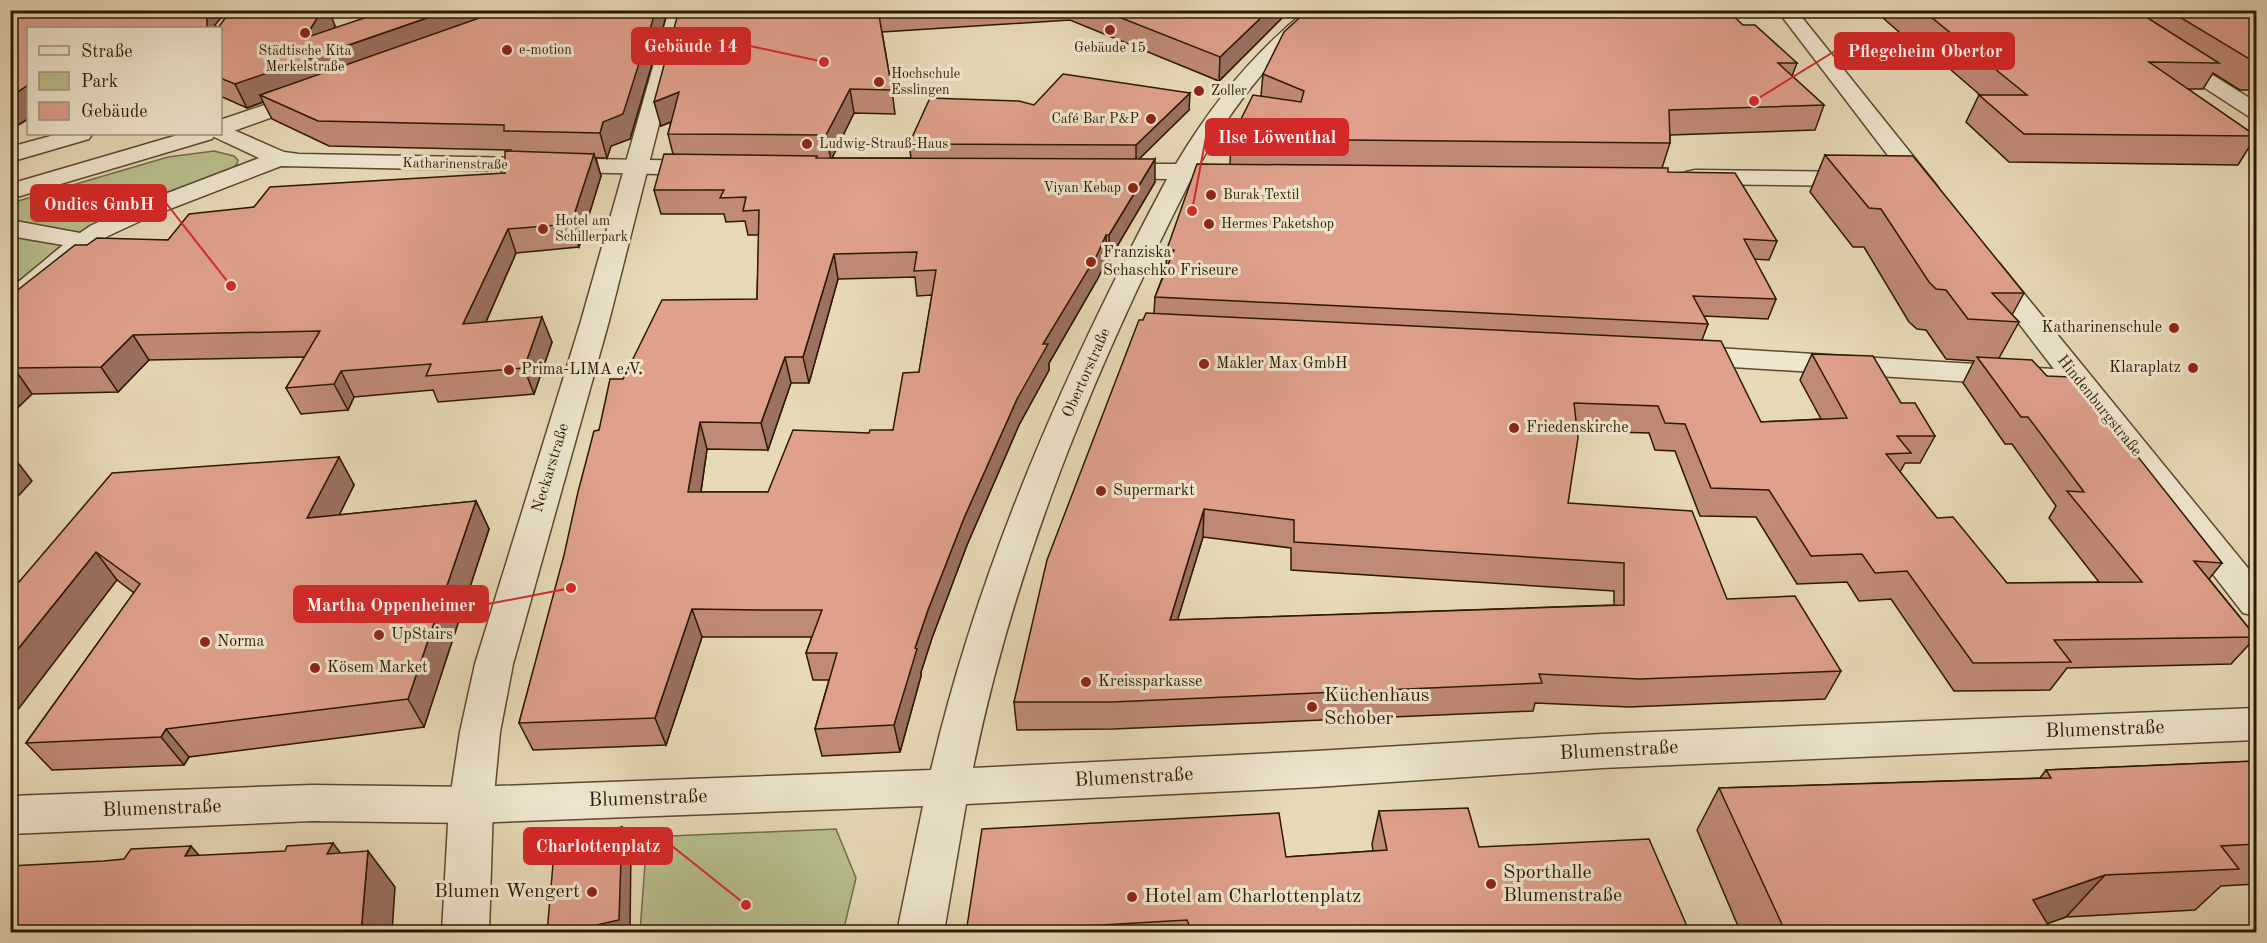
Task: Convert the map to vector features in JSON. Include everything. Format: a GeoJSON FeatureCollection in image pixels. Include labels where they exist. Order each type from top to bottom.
{"type":"FeatureCollection","features":[{"type":"Feature","properties":{"kind":"street","name":"Neckarstraße"},"geometry":{"type":"LineString","coordinates":[[465,933],[471,804],[480,732],[494,664],[595,321],[679,10]]}},
{"type":"Feature","properties":{"kind":"street"},"geometry":{"type":"LineString","coordinates":[[1786,10],[1900,179],[1945,212]]}},
{"type":"Feature","properties":{"kind":"street"},"geometry":{"type":"LineString","coordinates":[[2094,10],[2256,111]]}},
{"type":"Feature","properties":{"kind":"street","name":"Obertorstraße"},"geometry":{"type":"LineString","coordinates":[[921,933],[963,721],[1026,514],[1049,457],[1120,327],[1182,171],[1221,110],[1269,55],[1311,12]]}},
{"type":"Feature","properties":{"kind":"street"},"geometry":{"type":"LineString","coordinates":[[222,128],[333,88]]}},
{"type":"Feature","properties":{"kind":"street","name":"Katharinenstraße"},"geometry":{"type":"LineString","coordinates":[[222,130],[279,159],[299,161],[726,168]]}},
{"type":"Feature","properties":{"kind":"street"},"geometry":{"type":"LineString","coordinates":[[10,155],[78,135]]}},
{"type":"Feature","properties":{"kind":"street"},"geometry":{"type":"LineString","coordinates":[[10,192],[201,135]]}},
{"type":"Feature","properties":{"kind":"street"},"geometry":{"type":"LineString","coordinates":[[10,304],[83,241],[140,212],[279,159]]}},
{"type":"Feature","properties":{"kind":"street"},"geometry":{"type":"LineString","coordinates":[[1088,170],[1261,172]]}},
{"type":"Feature","properties":{"kind":"street"},"geometry":{"type":"LineString","coordinates":[[1672,177],[1900,179]]}},
{"type":"Feature","properties":{"kind":"street"},"geometry":{"type":"LineString","coordinates":[[10,228],[83,241]]}},
{"type":"Feature","properties":{"kind":"street","name":"Hindenburgstraße"},"geometry":{"type":"LineString","coordinates":[[1974,249],[2256,603]]}},
{"type":"Feature","properties":{"kind":"street"},"geometry":{"type":"LineString","coordinates":[[1655,354],[1803,361],[2078,380]]}},
{"type":"Feature","properties":{"kind":"street","name":"Blumenstraße"},"geometry":{"type":"LineString","coordinates":[[10,815],[323,803],[471,804],[949,787],[1316,769],[1602,751],[2256,724]]}},
{"type":"Feature","properties":{"kind":"green space"},"geometry":{"type":"Polygon","coordinates":[[[214,151],[234,156],[238,160],[237,164],[231,169],[131,209],[11,292],[11,203],[168,157],[214,151]]]}},
{"type":"Feature","properties":{"kind":"green space"},"geometry":{"type":"Polygon","coordinates":[[[836,829],[856,878],[843,932],[640,932],[647,837],[836,829]]]}},
{"type":"Feature","properties":{"kind":"building"},"geometry":{"type":"Polygon","coordinates":[[[10,10],[207,10],[207,27],[27,27],[27,86],[10,97],[10,10]]]}},
{"type":"Feature","properties":{"kind":"building"},"geometry":{"type":"Polygon","coordinates":[[[231,10],[322,10],[305,38],[388,10],[450,10],[235,84],[222,79],[222,27],[219,27],[231,10]]]}},
{"type":"Feature","properties":{"kind":"building"},"geometry":{"type":"Polygon","coordinates":[[[502,10],[656,10],[623,114],[603,122],[600,133],[504,131],[504,125],[318,121],[260,95],[502,10]]]}},
{"type":"Feature","properties":{"kind":"building"},"geometry":{"type":"Polygon","coordinates":[[[679,10],[878,10],[892,90],[850,89],[826,135],[668,134],[679,92],[654,102],[679,10]]]}},
{"type":"Feature","properties":{"kind":"building"},"geometry":{"type":"Polygon","coordinates":[[[1101,10],[1269,10],[1220,57],[1101,10]]]}},
{"type":"Feature","properties":{"kind":"building"},"geometry":{"type":"Polygon","coordinates":[[[1308,10],[1728,11],[1743,25],[1755,25],[1797,63],[1778,63],[1824,105],[1669,110],[1670,143],[1231,139],[1253,95],[1301,102],[1304,91],[1263,74],[1284,32],[1308,10]]]}},
{"type":"Feature","properties":{"kind":"building"},"geometry":{"type":"Polygon","coordinates":[[[1914,10],[2135,10],[2219,63],[2149,62],[2256,136],[2024,134],[1979,95],[2027,95],[1926,13],[1917,13],[1914,10]]]}},
{"type":"Feature","properties":{"kind":"building"},"geometry":{"type":"Polygon","coordinates":[[[2168,10],[2256,10],[2256,63],[2168,10]]]}},
{"type":"Feature","properties":{"kind":"building"},"geometry":{"type":"Polygon","coordinates":[[[1063,74],[1190,93],[1136,145],[909,144],[930,98],[1019,101],[1034,105],[1063,74]]]}},
{"type":"Feature","properties":{"kind":"building"},"geometry":{"type":"Polygon","coordinates":[[[505,151],[594,154],[571,224],[508,229],[463,324],[542,317],[524,368],[426,376],[431,364],[341,371],[334,384],[286,388],[320,331],[133,335],[101,367],[14,368],[10,372],[10,296],[75,245],[87,245],[97,238],[168,240],[189,214],[254,207],[270,187],[505,173],[505,151]]]}},
{"type":"Feature","properties":{"kind":"building"},"geometry":{"type":"Polygon","coordinates":[[[664,154],[817,156],[816,158],[1155,159],[1109,235],[1106,235],[1097,255],[1043,344],[1048,344],[1017,399],[964,518],[928,610],[894,725],[815,729],[837,653],[806,653],[822,610],[692,609],[655,718],[519,723],[594,431],[599,430],[610,379],[623,379],[662,300],[757,299],[759,210],[743,211],[746,197],[720,198],[724,190],[654,190],[664,154]],[[917,252],[834,254],[803,357],[785,357],[761,423],[700,422],[688,492],[768,492],[793,430],[869,433],[870,430],[893,430],[903,373],[919,372],[936,270],[914,271],[917,252]]]}},
{"type":"Feature","properties":{"kind":"building"},"geometry":{"type":"Polygon","coordinates":[[[1825,155],[1913,156],[2024,293],[1992,293],[2019,322],[1968,319],[1946,290],[1936,289],[1929,282],[1881,209],[1869,208],[1825,155]]]}},
{"type":"Feature","properties":{"kind":"building"},"geometry":{"type":"Polygon","coordinates":[[[1197,164],[1668,168],[1668,172],[1735,173],[1777,241],[1744,239],[1776,299],[1693,296],[1708,324],[1155,297],[1174,250],[1167,249],[1197,164]]]}},
{"type":"Feature","properties":{"kind":"building"},"geometry":{"type":"Polygon","coordinates":[[[1146,313],[1721,341],[1761,422],[1847,418],[1812,354],[1873,356],[1901,403],[1915,403],[1935,436],[1897,436],[1911,453],[1886,454],[1937,518],[1953,517],[2007,583],[2142,582],[2067,491],[2084,492],[2028,417],[2021,417],[1977,357],[2032,360],[2047,376],[2070,377],[2107,424],[2112,424],[2222,563],[2194,561],[2256,637],[2054,640],[2071,662],[1973,663],[1907,571],[1875,573],[1862,554],[1811,556],[1769,490],[1711,488],[1685,424],[1665,423],[1658,406],[1574,403],[1578,438],[1568,503],[1692,511],[1727,599],[1795,596],[1841,671],[1640,679],[1539,674],[1542,683],[1112,702],[1014,702],[1047,560],[1139,320],[1143,320],[1146,313]],[[1204,509],[1170,620],[1624,605],[1624,563],[1294,542],[1294,520],[1204,509]]]}},
{"type":"Feature","properties":{"kind":"building"},"geometry":{"type":"Polygon","coordinates":[[[339,457],[307,518],[476,501],[408,699],[166,729],[161,737],[26,743],[140,584],[96,552],[10,659],[10,583],[19,582],[112,473],[339,457]]]}},
{"type":"Feature","properties":{"kind":"building"},"geometry":{"type":"Polygon","coordinates":[[[2256,761],[2256,844],[2221,846],[2239,869],[2105,875],[2033,900],[2053,933],[1786,933],[1719,788],[2051,778],[2046,770],[2256,761]]]}},
{"type":"Feature","properties":{"kind":"building"},"geometry":{"type":"Polygon","coordinates":[[[1468,808],[1479,847],[1649,839],[1690,933],[1192,933],[1187,920],[1085,926],[1085,933],[966,933],[982,829],[1279,813],[1286,857],[1387,850],[1379,811],[1468,808]]]}},
{"type":"Feature","properties":{"kind":"building","name":"Blumen Wengert"},"geometry":{"type":"Polygon","coordinates":[[[622,827],[619,920],[561,933],[547,933],[555,841],[622,827]]]}},
{"type":"Feature","properties":{"kind":"building"},"geometry":{"type":"Polygon","coordinates":[[[333,843],[327,854],[368,851],[361,933],[10,933],[10,866],[124,859],[131,849],[191,846],[185,856],[285,851],[287,846],[333,843]]]}},
{"type":"Feature","properties":{"kind":"place","name":"Gebäude 15"},"geometry":{"type":"Point","coordinates":[1110,30]}},
{"type":"Feature","properties":{"kind":"place","name":"Städtische Kita Merkelstraße"},"geometry":{"type":"Point","coordinates":[305,33]}},
{"type":"Feature","properties":{"kind":"place","name":"e-motion"},"geometry":{"type":"Point","coordinates":[507,50]}},
{"type":"Feature","properties":{"kind":"place","name":"Gebäude 14"},"geometry":{"type":"Point","coordinates":[824,62]}},
{"type":"Feature","properties":{"kind":"place","name":"Hochschule Esslingen"},"geometry":{"type":"Point","coordinates":[879,82]}},
{"type":"Feature","properties":{"kind":"place","name":"Zoller"},"geometry":{"type":"Point","coordinates":[1199,91]}},
{"type":"Feature","properties":{"kind":"place","name":"Pflegeheim Obertor"},"geometry":{"type":"Point","coordinates":[1754,101]}},
{"type":"Feature","properties":{"kind":"place","name":"Café Bar P&P"},"geometry":{"type":"Point","coordinates":[1151,119]}},
{"type":"Feature","properties":{"kind":"place","name":"Ludwig-Strauß-Haus"},"geometry":{"type":"Point","coordinates":[807,144]}},
{"type":"Feature","properties":{"kind":"place","name":"Viyan Kebap"},"geometry":{"type":"Point","coordinates":[1133,188]}},
{"type":"Feature","properties":{"kind":"place","name":"Burak Textil"},"geometry":{"type":"Point","coordinates":[1211,195]}},
{"type":"Feature","properties":{"kind":"place","name":"Ilse Löwenthal"},"geometry":{"type":"Point","coordinates":[1192,211]}},
{"type":"Feature","properties":{"kind":"place","name":"Hermes Paketshop"},"geometry":{"type":"Point","coordinates":[1209,224]}},
{"type":"Feature","properties":{"kind":"place","name":"Hotel am Schillerpark"},"geometry":{"type":"Point","coordinates":[543,229]}},
{"type":"Feature","properties":{"kind":"place","name":"Franziska Schaschko Friseure"},"geometry":{"type":"Point","coordinates":[1091,262]}},
{"type":"Feature","properties":{"kind":"place","name":"Ondics GmbH"},"geometry":{"type":"Point","coordinates":[231,286]}},
{"type":"Feature","properties":{"kind":"place","name":"Katharinenschule"},"geometry":{"type":"Point","coordinates":[2174,328]}},
{"type":"Feature","properties":{"kind":"place","name":"Makler Max GmbH"},"geometry":{"type":"Point","coordinates":[1204,364]}},
{"type":"Feature","properties":{"kind":"place","name":"Klaraplatz"},"geometry":{"type":"Point","coordinates":[2193,368]}},
{"type":"Feature","properties":{"kind":"place","name":"Prima-LIMA e.V."},"geometry":{"type":"Point","coordinates":[509,370]}},
{"type":"Feature","properties":{"kind":"place","name":"Friedenskirche"},"geometry":{"type":"Point","coordinates":[1514,428]}},
{"type":"Feature","properties":{"kind":"place","name":"Supermarkt"},"geometry":{"type":"Point","coordinates":[1101,491]}},
{"type":"Feature","properties":{"kind":"place","name":"Martha Oppenheimer"},"geometry":{"type":"Point","coordinates":[571,588]}},
{"type":"Feature","properties":{"kind":"place","name":"UpStairs"},"geometry":{"type":"Point","coordinates":[379,635]}},
{"type":"Feature","properties":{"kind":"place","name":"Norma"},"geometry":{"type":"Point","coordinates":[205,642]}},
{"type":"Feature","properties":{"kind":"place","name":"Kösem Market"},"geometry":{"type":"Point","coordinates":[315,668]}},
{"type":"Feature","properties":{"kind":"place","name":"Kreissparkasse"},"geometry":{"type":"Point","coordinates":[1086,682]}},
{"type":"Feature","properties":{"kind":"place","name":"Küchenhaus Schober"},"geometry":{"type":"Point","coordinates":[1312,707]}},
{"type":"Feature","properties":{"kind":"place","name":"Sporthalle Blumenstraße"},"geometry":{"type":"Point","coordinates":[1491,884]}},
{"type":"Feature","properties":{"kind":"place","name":"Blumen Wengert"},"geometry":{"type":"Point","coordinates":[592,892]}},
{"type":"Feature","properties":{"kind":"place","name":"Hotel am Charlottenplatz"},"geometry":{"type":"Point","coordinates":[1132,897]}},
{"type":"Feature","properties":{"kind":"place","name":"Charlottenplatz"},"geometry":{"type":"Point","coordinates":[746,905]}}]}
